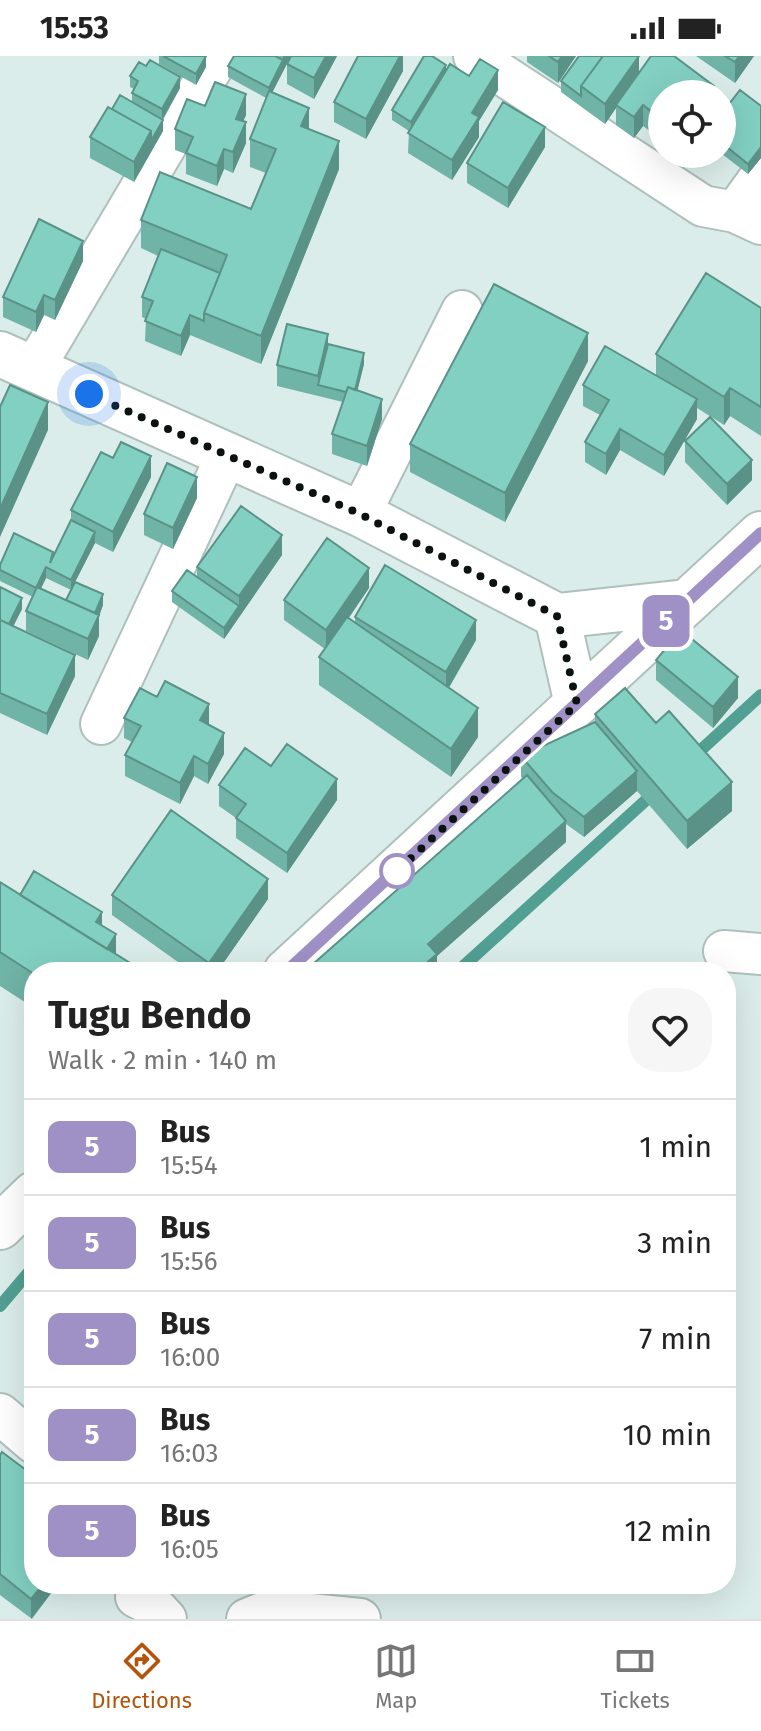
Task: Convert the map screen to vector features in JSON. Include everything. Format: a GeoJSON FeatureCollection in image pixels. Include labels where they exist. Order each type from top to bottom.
{"type":"FeatureCollection","features":[{"type":"Feature","properties":{"kind":"main road"},"geometry":{"type":"LineString","coordinates":[[17,362],[360,514],[557,616],[686,602]]}},
{"type":"Feature","properties":{"kind":"main road"},"geometry":{"type":"LineString","coordinates":[[297,962],[761,534]]}},
{"type":"Feature","properties":{"kind":"main road"},"geometry":{"type":"LineString","coordinates":[[557,616],[577,704]]}},
{"type":"Feature","properties":{"kind":"main road"},"geometry":{"type":"LineString","coordinates":[[0,1227],[24,1204]]}},
{"type":"Feature","properties":{"kind":"street"},"geometry":{"type":"LineString","coordinates":[[17,362],[219,56]]}},
{"type":"Feature","properties":{"kind":"street"},"geometry":{"type":"LineString","coordinates":[[499,62],[703,206],[748,218],[761,176]]}},
{"type":"Feature","properties":{"kind":"street"},"geometry":{"type":"LineString","coordinates":[[360,514],[462,311]]}},
{"type":"Feature","properties":{"kind":"street"},"geometry":{"type":"LineString","coordinates":[[101,724],[227,455]]}},
{"type":"Feature","properties":{"kind":"street"},"geometry":{"type":"LineString","coordinates":[[0,1414],[24,1434]]}},
{"type":"Feature","properties":{"kind":"street"},"geometry":{"type":"LineString","coordinates":[[247,1619],[270,1610],[360,1619]]}},
{"type":"Feature","properties":{"kind":"building"},"geometry":{"type":"Polygon","coordinates":[[[163,56],[206,56],[196,74],[163,56]]]}},
{"type":"Feature","properties":{"kind":"building"},"geometry":{"type":"Polygon","coordinates":[[[234,56],[275,56],[283,60],[269,88],[228,66],[234,56]]]}},
{"type":"Feature","properties":{"kind":"building"},"geometry":{"type":"Polygon","coordinates":[[[291,56],[326,56],[314,78],[287,64],[291,56]]]}},
{"type":"Feature","properties":{"kind":"building"},"geometry":{"type":"Polygon","coordinates":[[[358,56],[400,56],[366,119],[334,102],[358,56]]]}},
{"type":"Feature","properties":{"kind":"building"},"geometry":{"type":"Polygon","coordinates":[[[424,56],[432,56],[446,65],[411,122],[392,110],[424,56]]]}},
{"type":"Feature","properties":{"kind":"building"},"geometry":{"type":"Polygon","coordinates":[[[579,56],[603,56],[581,86],[581,96],[561,81],[579,56]]]}},
{"type":"Feature","properties":{"kind":"building"},"geometry":{"type":"Polygon","coordinates":[[[603,56],[639,56],[605,104],[581,86],[603,56]]]}},
{"type":"Feature","properties":{"kind":"building"},"geometry":{"type":"Polygon","coordinates":[[[651,56],[674,56],[706,80],[648,80],[648,109],[643,105],[634,117],[616,105],[651,56]]]}},
{"type":"Feature","properties":{"kind":"building"},"geometry":{"type":"Polygon","coordinates":[[[725,56],[739,56],[735,62],[725,56]]]}},
{"type":"Feature","properties":{"kind":"building"},"geometry":{"type":"Polygon","coordinates":[[[480,59],[498,70],[472,113],[479,117],[452,160],[408,133],[450,64],[469,76],[480,59]]]}},
{"type":"Feature","properties":{"kind":"building"},"geometry":{"type":"Polygon","coordinates":[[[150,60],[180,77],[162,109],[132,93],[138,81],[130,76],[139,62],[146,66],[150,60]]]}},
{"type":"Feature","properties":{"kind":"building"},"geometry":{"type":"Polygon","coordinates":[[[215,82],[246,94],[236,119],[246,122],[233,152],[224,149],[217,166],[186,153],[193,137],[175,129],[187,99],[205,106],[215,82]]]}},
{"type":"Feature","properties":{"kind":"building"},"geometry":{"type":"Polygon","coordinates":[[[740,90],[761,106],[761,147],[748,164],[736,154],[736,95],[740,90]]]}},
{"type":"Feature","properties":{"kind":"building"},"geometry":{"type":"Polygon","coordinates":[[[269,91],[309,108],[301,126],[339,141],[261,336],[204,313],[227,255],[141,220],[160,172],[251,209],[276,149],[250,139],[269,91]]]}},
{"type":"Feature","properties":{"kind":"building"},"geometry":{"type":"Polygon","coordinates":[[[120,95],[163,120],[151,141],[151,131],[112,109],[120,95]]]}},
{"type":"Feature","properties":{"kind":"building"},"geometry":{"type":"Polygon","coordinates":[[[503,102],[545,127],[508,188],[467,163],[503,102]]]}},
{"type":"Feature","properties":{"kind":"building"},"geometry":{"type":"Polygon","coordinates":[[[108,107],[151,131],[134,162],[90,137],[108,107]]]}},
{"type":"Feature","properties":{"kind":"building"},"geometry":{"type":"Polygon","coordinates":[[[39,219],[83,241],[55,300],[44,295],[36,312],[3,297],[39,219]]]}},
{"type":"Feature","properties":{"kind":"building"},"geometry":{"type":"Polygon","coordinates":[[[161,249],[220,273],[204,313],[204,321],[190,315],[181,336],[145,321],[153,301],[142,297],[161,249]]]}},
{"type":"Feature","properties":{"kind":"building"},"geometry":{"type":"Polygon","coordinates":[[[706,273],[761,308],[761,407],[730,388],[724,397],[656,354],[706,273]]]}},
{"type":"Feature","properties":{"kind":"building"},"geometry":{"type":"Polygon","coordinates":[[[494,284],[588,333],[505,493],[410,444],[494,284]]]}},
{"type":"Feature","properties":{"kind":"building"},"geometry":{"type":"Polygon","coordinates":[[[287,324],[328,334],[318,376],[277,365],[287,324]]]}},
{"type":"Feature","properties":{"kind":"building"},"geometry":{"type":"Polygon","coordinates":[[[328,344],[364,353],[355,390],[348,387],[346,392],[318,385],[328,344]]]}},
{"type":"Feature","properties":{"kind":"building"},"geometry":{"type":"Polygon","coordinates":[[[605,346],[697,399],[664,455],[620,429],[606,454],[585,442],[609,400],[583,385],[605,346]]]}},
{"type":"Feature","properties":{"kind":"building"},"geometry":{"type":"Polygon","coordinates":[[[10,385],[48,402],[0,509],[0,407],[10,385]]]}},
{"type":"Feature","properties":{"kind":"building"},"geometry":{"type":"Polygon","coordinates":[[[348,387],[382,399],[367,446],[332,434],[348,387]]]}},
{"type":"Feature","properties":{"kind":"building"},"geometry":{"type":"Polygon","coordinates":[[[710,417],[752,460],[727,484],[685,441],[710,417]]]}},
{"type":"Feature","properties":{"kind":"building"},"geometry":{"type":"Polygon","coordinates":[[[121,442],[151,456],[113,532],[71,510],[101,452],[113,458],[121,442]]]}},
{"type":"Feature","properties":{"kind":"building"},"geometry":{"type":"Polygon","coordinates":[[[167,463],[197,477],[173,528],[144,514],[167,463]]]}},
{"type":"Feature","properties":{"kind":"building"},"geometry":{"type":"Polygon","coordinates":[[[241,506],[282,535],[239,596],[197,567],[241,506]]]}},
{"type":"Feature","properties":{"kind":"building"},"geometry":{"type":"Polygon","coordinates":[[[71,520],[95,532],[71,580],[46,567],[36,588],[0,570],[14,533],[53,552],[50,563],[71,520]]]}},
{"type":"Feature","properties":{"kind":"building"},"geometry":{"type":"Polygon","coordinates":[[[327,538],[369,568],[326,630],[284,600],[327,538]]]}},
{"type":"Feature","properties":{"kind":"building"},"geometry":{"type":"Polygon","coordinates":[[[385,565],[476,620],[446,672],[355,617],[385,565]]]}},
{"type":"Feature","properties":{"kind":"building"},"geometry":{"type":"Polygon","coordinates":[[[187,570],[239,606],[224,628],[172,591],[187,570]]]}},
{"type":"Feature","properties":{"kind":"building"},"geometry":{"type":"Polygon","coordinates":[[[75,582],[103,594],[95,613],[66,600],[75,582]]]}},
{"type":"Feature","properties":{"kind":"building"},"geometry":{"type":"Polygon","coordinates":[[[0,587],[22,598],[9,624],[0,620],[0,587]]]}},
{"type":"Feature","properties":{"kind":"building"},"geometry":{"type":"Polygon","coordinates":[[[37,587],[99,615],[88,639],[26,611],[37,587]]]}},
{"type":"Feature","properties":{"kind":"building"},"geometry":{"type":"Polygon","coordinates":[[[347,617],[478,708],[451,749],[319,657],[347,617]]]}},
{"type":"Feature","properties":{"kind":"building"},"geometry":{"type":"Polygon","coordinates":[[[0,620],[75,655],[47,714],[0,693],[0,620]]]}},
{"type":"Feature","properties":{"kind":"building"},"geometry":{"type":"Polygon","coordinates":[[[681,630],[738,677],[713,707],[656,660],[681,630]]]}},
{"type":"Feature","properties":{"kind":"building"},"geometry":{"type":"Polygon","coordinates":[[[165,681],[209,704],[200,720],[224,733],[208,764],[194,756],[180,783],[125,755],[141,726],[124,718],[140,688],[157,697],[165,681]]]}},
{"type":"Feature","properties":{"kind":"building"},"geometry":{"type":"Polygon","coordinates":[[[625,688],[656,723],[669,711],[732,782],[687,821],[595,714],[625,688]]]}},
{"type":"Feature","properties":{"kind":"building"},"geometry":{"type":"Polygon","coordinates":[[[595,722],[637,771],[584,817],[552,792],[521,756],[595,722]]]}},
{"type":"Feature","properties":{"kind":"building"},"geometry":{"type":"Polygon","coordinates":[[[287,744],[337,779],[287,853],[236,818],[246,804],[219,785],[245,748],[271,766],[287,744]]]}},
{"type":"Feature","properties":{"kind":"building"},"geometry":{"type":"Polygon","coordinates":[[[527,775],[566,821],[428,944],[437,954],[428,962],[315,962],[527,775]]]}},
{"type":"Feature","properties":{"kind":"building"},"geometry":{"type":"Polygon","coordinates":[[[171,810],[268,879],[210,962],[112,895],[171,810]]]}},
{"type":"Feature","properties":{"kind":"building"},"geometry":{"type":"Polygon","coordinates":[[[34,871],[102,912],[96,922],[116,934],[107,949],[20,895],[34,871]]]}},
{"type":"Feature","properties":{"kind":"building"},"geometry":{"type":"Polygon","coordinates":[[[0,882],[129,962],[24,962],[24,968],[0,952],[0,882]]]}},
{"type":"Feature","properties":{"kind":"building"},"geometry":{"type":"Polygon","coordinates":[[[2,1452],[24,1468],[24,1593],[0,1574],[2,1452]]]}},
{"type":"Feature","properties":{"kind":"waterway"},"geometry":{"type":"LineString","coordinates":[[690,760],[761,695]]}},
{"type":"Feature","properties":{"kind":"waterway"},"geometry":{"type":"LineString","coordinates":[[468,962],[656,791]]}},
{"type":"Feature","properties":{"kind":"waterway"},"geometry":{"type":"LineString","coordinates":[[0,1306],[24,1278]]}},
{"type":"Feature","properties":{"kind":"bus line","name":"5"},"geometry":{"type":"LineString","coordinates":[[297,962],[761,533]]}},
{"type":"Feature","properties":{"kind":"route"},"geometry":{"type":"LineString","coordinates":[[89,394],[360,514],[557,616],[577,704],[397,871]]}}]}
